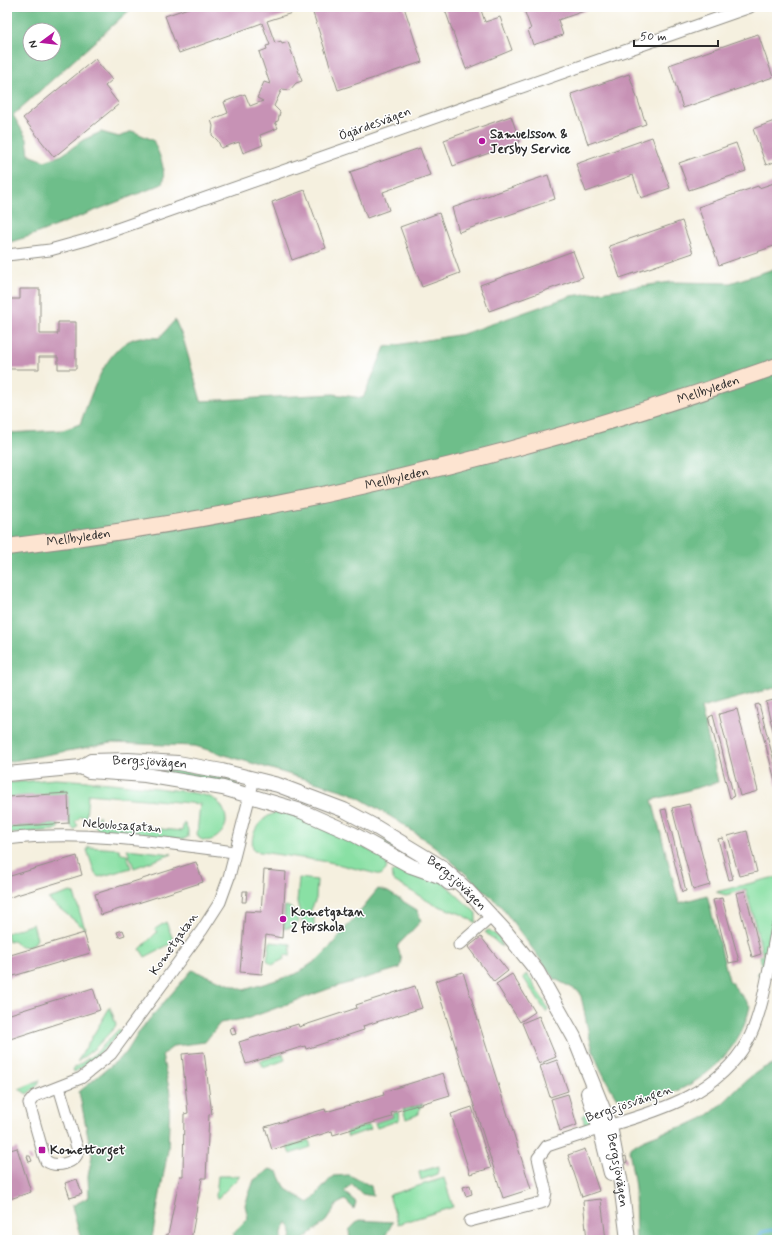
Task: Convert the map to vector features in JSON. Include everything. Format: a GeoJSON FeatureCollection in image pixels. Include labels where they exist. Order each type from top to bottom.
{"type":"FeatureCollection","features":[{"type":"Feature","properties":{"kind":"main road","name":"Mellbyleden"},"geometry":{"type":"LineString","coordinates":[[7,547],[186,522],[380,483],[510,451],[599,425],[684,399],[777,366]]}},
{"type":"Feature","properties":{"kind":"street","name":"Ögärdesvägen"},"geometry":{"type":"LineString","coordinates":[[7,256],[50,250],[86,240],[750,7]]}},
{"type":"Feature","properties":{"kind":"street","name":"Bergsjövägen"},"geometry":{"type":"LineString","coordinates":[[7,774],[81,767],[91,761],[128,760],[178,763],[254,779],[311,796],[374,826],[440,866],[490,918],[537,971],[564,1017],[574,1037],[605,1127],[621,1184],[628,1240]]}},
{"type":"Feature","properties":{"kind":"street","name":"Bergsjövägen"},"geometry":{"type":"LineString","coordinates":[[81,767],[89,771],[145,775],[197,783],[301,810],[324,820],[411,866],[442,877],[490,918]]}},
{"type":"Feature","properties":{"kind":"street","name":"Kometgatan"},"geometry":{"type":"LineString","coordinates":[[59,1087],[81,1078],[111,1054],[202,930],[220,902],[229,877],[234,852],[254,779]]}},
{"type":"Feature","properties":{"kind":"street","name":"Nebulosagatan"},"geometry":{"type":"LineString","coordinates":[[7,839],[24,837],[98,836],[234,852]]}},
{"type":"Feature","properties":{"kind":"street"},"geometry":{"type":"LineString","coordinates":[[459,945],[490,918]]}},
{"type":"Feature","properties":{"kind":"street","name":"Bergsjösvängen"},"geometry":{"type":"LineString","coordinates":[[470,1221],[544,1202],[546,1192],[538,1158],[547,1146],[648,1114],[677,1103],[722,1075],[748,1042],[757,1017],[777,928]]}},
{"type":"Feature","properties":{"kind":"street"},"geometry":{"type":"LineString","coordinates":[[59,1087],[78,1151],[77,1156],[72,1161],[56,1165],[46,1161],[29,1103],[35,1096],[59,1087]]}},
{"type":"Feature","properties":{"kind":"street","name":"Bergsjövägen"},"geometry":{"type":"LineString","coordinates":[[605,1127],[622,1240]]}},
{"type":"Feature","properties":{"kind":"green space"},"geometry":{"type":"Polygon","coordinates":[[[7,7],[133,7],[13,115],[27,139],[29,155],[45,161],[62,155],[83,140],[101,132],[119,137],[132,131],[153,140],[163,167],[164,173],[162,184],[30,236],[7,243],[7,7]]]}},
{"type":"Feature","properties":{"kind":"green space"},"geometry":{"type":"Polygon","coordinates":[[[777,268],[777,687],[701,708],[718,782],[652,800],[679,903],[707,895],[729,980],[750,1006],[744,1025],[735,1042],[723,1058],[708,1072],[691,1084],[673,1093],[654,1098],[632,1101],[616,1097],[595,1056],[589,1036],[580,992],[555,979],[500,905],[434,846],[398,821],[351,793],[195,746],[111,743],[7,762],[7,432],[63,430],[80,424],[101,372],[118,349],[128,341],[140,337],[159,338],[175,320],[183,338],[201,401],[333,394],[363,398],[385,347],[463,334],[571,296],[671,282],[730,283],[777,268]]]}},
{"type":"Feature","properties":{"kind":"green space"},"geometry":{"type":"Polygon","coordinates":[[[89,765],[160,767],[232,780],[239,786],[89,765]]]}},
{"type":"Feature","properties":{"kind":"green space"},"geometry":{"type":"Polygon","coordinates":[[[55,779],[129,785],[203,795],[212,798],[221,805],[226,815],[225,827],[216,838],[208,841],[203,840],[199,838],[197,834],[200,804],[88,794],[86,818],[81,816],[75,822],[78,825],[74,830],[69,823],[68,794],[7,797],[7,783],[55,779]]]}},
{"type":"Feature","properties":{"kind":"green space"},"geometry":{"type":"Polygon","coordinates":[[[280,812],[307,819],[383,858],[387,865],[386,870],[381,875],[329,862],[254,851],[252,844],[253,838],[255,831],[262,820],[268,816],[280,812]]]}},
{"type":"Feature","properties":{"kind":"green space"},"geometry":{"type":"Polygon","coordinates":[[[99,815],[100,823],[182,831],[184,822],[188,830],[188,837],[184,839],[100,832],[94,822],[99,815]]]}},
{"type":"Feature","properties":{"kind":"green space"},"geometry":{"type":"Polygon","coordinates":[[[58,824],[58,828],[55,830],[7,834],[7,827],[58,824]]]}},
{"type":"Feature","properties":{"kind":"green space"},"geometry":{"type":"Polygon","coordinates":[[[381,839],[434,870],[379,841],[381,839]]]}},
{"type":"Feature","properties":{"kind":"green space"},"geometry":{"type":"Polygon","coordinates":[[[88,847],[119,849],[120,852],[127,855],[131,868],[99,877],[95,874],[87,850],[88,847]]]}},
{"type":"Feature","properties":{"kind":"green space"},"geometry":{"type":"Polygon","coordinates":[[[127,849],[172,854],[134,868],[127,849]]]}},
{"type":"Feature","properties":{"kind":"green space"},"geometry":{"type":"Polygon","coordinates":[[[401,867],[444,883],[476,913],[476,923],[461,914],[433,904],[394,881],[391,873],[401,867]]]}},
{"type":"Feature","properties":{"kind":"green space"},"geometry":{"type":"Polygon","coordinates":[[[299,878],[317,880],[316,899],[310,912],[314,918],[314,930],[302,931],[302,921],[297,902],[299,878]]]}},
{"type":"Feature","properties":{"kind":"green space"},"geometry":{"type":"Polygon","coordinates":[[[771,878],[777,878],[777,905],[762,975],[757,974],[763,970],[760,956],[763,955],[746,889],[726,895],[716,892],[771,878]]]}},
{"type":"Feature","properties":{"kind":"green space"},"geometry":{"type":"Polygon","coordinates":[[[378,889],[388,892],[417,910],[421,921],[397,946],[402,960],[400,968],[328,989],[249,1018],[220,1023],[205,1042],[174,1046],[162,1055],[170,1093],[168,1150],[152,1238],[151,1240],[81,1240],[72,1206],[89,1197],[88,1176],[92,1156],[79,1092],[126,1053],[141,1029],[192,970],[244,990],[296,974],[317,960],[330,947],[378,889]]]}},
{"type":"Feature","properties":{"kind":"green space"},"geometry":{"type":"Polygon","coordinates":[[[71,892],[74,894],[85,929],[48,899],[71,892]]]}},
{"type":"Feature","properties":{"kind":"green space"},"geometry":{"type":"Polygon","coordinates":[[[285,906],[294,911],[299,922],[292,927],[284,929],[285,906]]]}},
{"type":"Feature","properties":{"kind":"green space"},"geometry":{"type":"Polygon","coordinates":[[[166,922],[174,942],[145,957],[140,949],[157,932],[155,929],[166,922]]]}},
{"type":"Feature","properties":{"kind":"green space"},"geometry":{"type":"Polygon","coordinates":[[[33,924],[37,939],[33,945],[23,946],[18,945],[13,941],[9,942],[7,933],[33,924]]]}},
{"type":"Feature","properties":{"kind":"green space"},"geometry":{"type":"Polygon","coordinates":[[[489,930],[500,938],[502,947],[485,932],[489,930]]]}},
{"type":"Feature","properties":{"kind":"green space"},"geometry":{"type":"Polygon","coordinates":[[[270,942],[291,944],[290,956],[285,955],[284,959],[272,965],[267,960],[270,942]]]}},
{"type":"Feature","properties":{"kind":"green space"},"geometry":{"type":"Polygon","coordinates":[[[527,974],[547,1006],[548,1009],[546,1012],[523,977],[527,974]]]}},
{"type":"Feature","properties":{"kind":"green space"},"geometry":{"type":"Polygon","coordinates":[[[110,1007],[116,1024],[115,1027],[95,1048],[77,1062],[110,1007]]]}},
{"type":"Feature","properties":{"kind":"green space"},"geometry":{"type":"Polygon","coordinates":[[[119,1029],[121,1031],[98,1055],[74,1072],[73,1069],[97,1052],[119,1029]]]}},
{"type":"Feature","properties":{"kind":"green space"},"geometry":{"type":"Polygon","coordinates":[[[283,1054],[285,1060],[263,1068],[260,1061],[283,1054]]]}},
{"type":"Feature","properties":{"kind":"green space"},"geometry":{"type":"Polygon","coordinates":[[[777,1063],[777,1240],[636,1240],[635,1187],[629,1149],[645,1139],[702,1119],[717,1108],[757,1072],[777,1063]]]}},
{"type":"Feature","properties":{"kind":"green space"},"geometry":{"type":"Polygon","coordinates":[[[40,1080],[37,1086],[27,1094],[19,1089],[40,1080]]]}},
{"type":"Feature","properties":{"kind":"green space"},"geometry":{"type":"Polygon","coordinates":[[[423,1104],[417,1115],[406,1119],[403,1110],[423,1104]]]}},
{"type":"Feature","properties":{"kind":"green space"},"geometry":{"type":"Polygon","coordinates":[[[588,1109],[591,1123],[585,1128],[583,1116],[588,1109]]]}},
{"type":"Feature","properties":{"kind":"green space"},"geometry":{"type":"Polygon","coordinates":[[[398,1112],[399,1120],[377,1128],[375,1123],[393,1117],[392,1114],[398,1112]]]}},
{"type":"Feature","properties":{"kind":"green space"},"geometry":{"type":"Polygon","coordinates":[[[369,1125],[371,1129],[348,1137],[346,1132],[369,1125]]]}},
{"type":"Feature","properties":{"kind":"green space"},"geometry":{"type":"Polygon","coordinates":[[[309,1140],[311,1147],[290,1154],[287,1147],[309,1140]]]}},
{"type":"Feature","properties":{"kind":"green space"},"geometry":{"type":"Polygon","coordinates":[[[439,1166],[437,1174],[421,1180],[419,1172],[439,1166]]]}},
{"type":"Feature","properties":{"kind":"green space"},"geometry":{"type":"Polygon","coordinates":[[[270,1169],[278,1172],[286,1189],[309,1203],[333,1176],[349,1175],[371,1186],[373,1196],[362,1194],[352,1184],[344,1192],[356,1202],[354,1209],[345,1200],[337,1204],[326,1221],[303,1240],[291,1240],[292,1230],[287,1222],[282,1232],[282,1240],[236,1240],[233,1233],[248,1218],[245,1205],[254,1180],[270,1169]]]}},
{"type":"Feature","properties":{"kind":"green space"},"geometry":{"type":"Polygon","coordinates":[[[218,1176],[240,1176],[218,1198],[216,1197],[218,1176]]]}},
{"type":"Feature","properties":{"kind":"green space"},"geometry":{"type":"Polygon","coordinates":[[[444,1178],[453,1207],[398,1224],[389,1195],[444,1178]]]}},
{"type":"Feature","properties":{"kind":"green space"},"geometry":{"type":"Polygon","coordinates":[[[359,1220],[393,1222],[383,1240],[350,1240],[349,1230],[359,1220]]]}},
{"type":"Feature","properties":{"kind":"building"},"geometry":{"type":"Polygon","coordinates":[[[191,7],[290,7],[292,13],[267,21],[275,43],[281,41],[282,44],[288,42],[302,81],[296,83],[290,90],[282,89],[274,106],[280,112],[278,121],[275,122],[278,128],[260,135],[263,145],[243,153],[239,142],[221,148],[218,141],[212,135],[213,126],[211,120],[228,113],[224,102],[245,94],[250,106],[263,101],[257,98],[264,82],[270,84],[259,52],[267,49],[266,46],[270,45],[262,23],[179,53],[165,16],[191,7]]]}},
{"type":"Feature","properties":{"kind":"building"},"geometry":{"type":"Polygon","coordinates":[[[320,7],[404,7],[422,62],[338,90],[312,10],[320,7]]]}},
{"type":"Feature","properties":{"kind":"building"},"geometry":{"type":"Polygon","coordinates":[[[444,7],[480,7],[485,22],[500,17],[512,50],[466,69],[444,7]]]}},
{"type":"Feature","properties":{"kind":"building"},"geometry":{"type":"Polygon","coordinates":[[[523,7],[596,7],[558,20],[563,35],[533,45],[528,30],[531,29],[523,7]]]}},
{"type":"Feature","properties":{"kind":"building"},"geometry":{"type":"Polygon","coordinates":[[[758,34],[773,77],[683,108],[669,65],[758,34]]]}},
{"type":"Feature","properties":{"kind":"building"},"geometry":{"type":"Polygon","coordinates":[[[95,59],[112,80],[105,86],[119,104],[54,157],[23,118],[95,59]]]}},
{"type":"Feature","properties":{"kind":"building"},"geometry":{"type":"Polygon","coordinates":[[[629,74],[646,124],[588,144],[571,94],[629,74]]]}},
{"type":"Feature","properties":{"kind":"building","name":"Samuelsson & Jersby Service"},"geometry":{"type":"Polygon","coordinates":[[[511,116],[520,142],[453,166],[444,140],[511,116]]]}},
{"type":"Feature","properties":{"kind":"building"},"geometry":{"type":"Polygon","coordinates":[[[777,120],[777,161],[766,165],[753,129],[777,120]]]}},
{"type":"Feature","properties":{"kind":"building"},"geometry":{"type":"Polygon","coordinates":[[[652,137],[670,188],[641,198],[633,175],[586,192],[576,164],[652,137]]]}},
{"type":"Feature","properties":{"kind":"building"},"geometry":{"type":"Polygon","coordinates":[[[736,143],[746,171],[689,190],[679,163],[736,143]]]}},
{"type":"Feature","properties":{"kind":"building"},"geometry":{"type":"Polygon","coordinates":[[[420,148],[430,175],[383,192],[389,210],[367,218],[350,172],[420,148]]]}},
{"type":"Feature","properties":{"kind":"building"},"geometry":{"type":"Polygon","coordinates":[[[548,175],[555,199],[459,232],[452,208],[548,175]]]}},
{"type":"Feature","properties":{"kind":"building"},"geometry":{"type":"Polygon","coordinates":[[[777,182],[777,245],[719,265],[698,207],[758,186],[759,188],[777,182]]]}},
{"type":"Feature","properties":{"kind":"building"},"geometry":{"type":"Polygon","coordinates":[[[305,190],[326,248],[292,260],[272,202],[305,190]]]}},
{"type":"Feature","properties":{"kind":"building"},"geometry":{"type":"Polygon","coordinates":[[[439,213],[460,273],[422,287],[400,227],[439,213]]]}},
{"type":"Feature","properties":{"kind":"building"},"geometry":{"type":"Polygon","coordinates":[[[682,221],[693,253],[620,278],[609,246],[682,221]]]}},
{"type":"Feature","properties":{"kind":"building"},"geometry":{"type":"Polygon","coordinates":[[[573,251],[583,277],[489,311],[480,285],[573,251]]]}},
{"type":"Feature","properties":{"kind":"building"},"geometry":{"type":"Polygon","coordinates":[[[20,289],[40,289],[40,334],[58,334],[58,322],[76,322],[76,369],[58,369],[58,357],[39,357],[39,369],[9,369],[10,299],[20,299],[20,289]]]}},
{"type":"Feature","properties":{"kind":"building"},"geometry":{"type":"Polygon","coordinates":[[[777,699],[777,743],[776,743],[766,702],[777,699]]]}},
{"type":"Feature","properties":{"kind":"building"},"geometry":{"type":"Polygon","coordinates":[[[759,704],[777,773],[777,788],[755,705],[759,704]]]}},
{"type":"Feature","properties":{"kind":"building"},"geometry":{"type":"Polygon","coordinates":[[[737,709],[758,791],[740,796],[719,714],[737,709]]]}},
{"type":"Feature","properties":{"kind":"building"},"geometry":{"type":"Polygon","coordinates":[[[713,715],[734,797],[730,798],[709,717],[713,715]]]}},
{"type":"Feature","properties":{"kind":"building"},"geometry":{"type":"Polygon","coordinates":[[[68,793],[69,823],[7,827],[7,797],[68,793]]]}},
{"type":"Feature","properties":{"kind":"building"},"geometry":{"type":"Polygon","coordinates":[[[689,804],[710,885],[693,890],[672,808],[689,804]]]}},
{"type":"Feature","properties":{"kind":"building"},"geometry":{"type":"Polygon","coordinates":[[[666,809],[686,891],[682,892],[661,810],[666,809]]]}},
{"type":"Feature","properties":{"kind":"building"},"geometry":{"type":"Polygon","coordinates":[[[747,831],[757,872],[739,876],[728,836],[747,831]]]}},
{"type":"Feature","properties":{"kind":"building"},"geometry":{"type":"Polygon","coordinates":[[[723,838],[733,879],[729,880],[718,839],[723,838]]]}},
{"type":"Feature","properties":{"kind":"building"},"geometry":{"type":"Polygon","coordinates":[[[77,856],[82,875],[7,898],[7,877],[77,856]]]}},
{"type":"Feature","properties":{"kind":"building"},"geometry":{"type":"Polygon","coordinates":[[[196,862],[203,882],[101,915],[95,894],[196,862]]]}},
{"type":"Feature","properties":{"kind":"building"},"geometry":{"type":"Polygon","coordinates":[[[264,870],[286,872],[282,938],[266,935],[262,974],[240,972],[245,911],[261,912],[264,870]]]}},
{"type":"Feature","properties":{"kind":"building"},"geometry":{"type":"Polygon","coordinates":[[[243,891],[247,891],[246,902],[242,902],[243,891]]]}},
{"type":"Feature","properties":{"kind":"building"},"geometry":{"type":"Polygon","coordinates":[[[745,891],[761,954],[752,957],[736,893],[745,891]]]}},
{"type":"Feature","properties":{"kind":"building"},"geometry":{"type":"Polygon","coordinates":[[[722,898],[739,961],[729,963],[713,900],[722,898]]]}},
{"type":"Feature","properties":{"kind":"building"},"geometry":{"type":"Polygon","coordinates":[[[123,930],[125,935],[119,937],[117,932],[123,930]]]}},
{"type":"Feature","properties":{"kind":"building"},"geometry":{"type":"Polygon","coordinates":[[[84,933],[90,953],[7,978],[7,956],[84,933]]]}},
{"type":"Feature","properties":{"kind":"building"},"geometry":{"type":"Polygon","coordinates":[[[481,937],[508,971],[494,982],[468,947],[481,937]]]}},
{"type":"Feature","properties":{"kind":"building"},"geometry":{"type":"Polygon","coordinates":[[[463,972],[531,1189],[503,1198],[435,981],[463,972]]]}},
{"type":"Feature","properties":{"kind":"building"},"geometry":{"type":"Polygon","coordinates":[[[512,974],[535,1012],[520,1022],[496,984],[512,974]]]}},
{"type":"Feature","properties":{"kind":"building"},"geometry":{"type":"Polygon","coordinates":[[[415,986],[422,1008],[363,1026],[364,1030],[306,1049],[305,1046],[246,1064],[239,1042],[298,1024],[299,1027],[357,1008],[356,1005],[415,986]]]}},
{"type":"Feature","properties":{"kind":"building"},"geometry":{"type":"Polygon","coordinates":[[[93,988],[100,1010],[7,1040],[7,1015],[93,988]]]}},
{"type":"Feature","properties":{"kind":"building"},"geometry":{"type":"Polygon","coordinates":[[[539,1016],[556,1057],[539,1064],[522,1023],[539,1016]]]}},
{"type":"Feature","properties":{"kind":"building"},"geometry":{"type":"Polygon","coordinates":[[[234,1027],[236,1034],[232,1035],[230,1028],[234,1027]]]}},
{"type":"Feature","properties":{"kind":"building"},"geometry":{"type":"Polygon","coordinates":[[[204,1052],[212,1114],[209,1115],[206,1178],[202,1178],[191,1240],[164,1240],[166,1234],[168,1235],[180,1176],[183,1176],[184,1114],[188,1113],[182,1054],[204,1052]]]}},
{"type":"Feature","properties":{"kind":"building"},"geometry":{"type":"Polygon","coordinates":[[[557,1060],[568,1091],[550,1097],[540,1066],[557,1060]]]}},
{"type":"Feature","properties":{"kind":"building"},"geometry":{"type":"Polygon","coordinates":[[[443,1073],[450,1095],[391,1113],[392,1117],[333,1135],[332,1131],[272,1150],[265,1127],[325,1109],[326,1112],[384,1095],[383,1092],[443,1073]]]}},
{"type":"Feature","properties":{"kind":"building"},"geometry":{"type":"Polygon","coordinates":[[[568,1094],[577,1125],[560,1131],[551,1099],[568,1094]]]}},
{"type":"Feature","properties":{"kind":"building"},"geometry":{"type":"Polygon","coordinates":[[[472,1107],[491,1168],[470,1174],[451,1114],[472,1107]]]}},
{"type":"Feature","properties":{"kind":"building"},"geometry":{"type":"Polygon","coordinates":[[[17,1148],[31,1192],[7,1200],[7,1151],[17,1148]]]}},
{"type":"Feature","properties":{"kind":"building"},"geometry":{"type":"Polygon","coordinates":[[[585,1149],[599,1191],[582,1197],[568,1155],[585,1149]]]}},
{"type":"Feature","properties":{"kind":"building"},"geometry":{"type":"Polygon","coordinates":[[[27,1156],[30,1156],[32,1161],[29,1162],[27,1156]]]}},
{"type":"Feature","properties":{"kind":"building"},"geometry":{"type":"Polygon","coordinates":[[[626,1156],[627,1162],[625,1163],[623,1157],[626,1156]]]}},
{"type":"Feature","properties":{"kind":"building"},"geometry":{"type":"Polygon","coordinates":[[[77,1179],[82,1194],[70,1198],[65,1183],[77,1179]]]}},
{"type":"Feature","properties":{"kind":"building"},"geometry":{"type":"Polygon","coordinates":[[[470,1185],[472,1194],[466,1196],[463,1187],[470,1185]]]}},
{"type":"Feature","properties":{"kind":"building"},"geometry":{"type":"Polygon","coordinates":[[[601,1199],[606,1240],[587,1240],[583,1201],[601,1199]]]}},
{"type":"Feature","properties":{"kind":"waterway"},"geometry":{"type":"LineString","coordinates":[[757,1240],[762,1232],[777,1228]]}},
{"type":"Feature","properties":{"kind":"place","name":"Samuelsson & Jersby Service"},"geometry":{"type":"Point","coordinates":[482,141]}},
{"type":"Feature","properties":{"kind":"place","name":"Kometgatan 2 förskola"},"geometry":{"type":"Point","coordinates":[283,919]}},
{"type":"Feature","properties":{"kind":"place","name":"Komettorget"},"geometry":{"type":"Point","coordinates":[42,1150]}}]}
